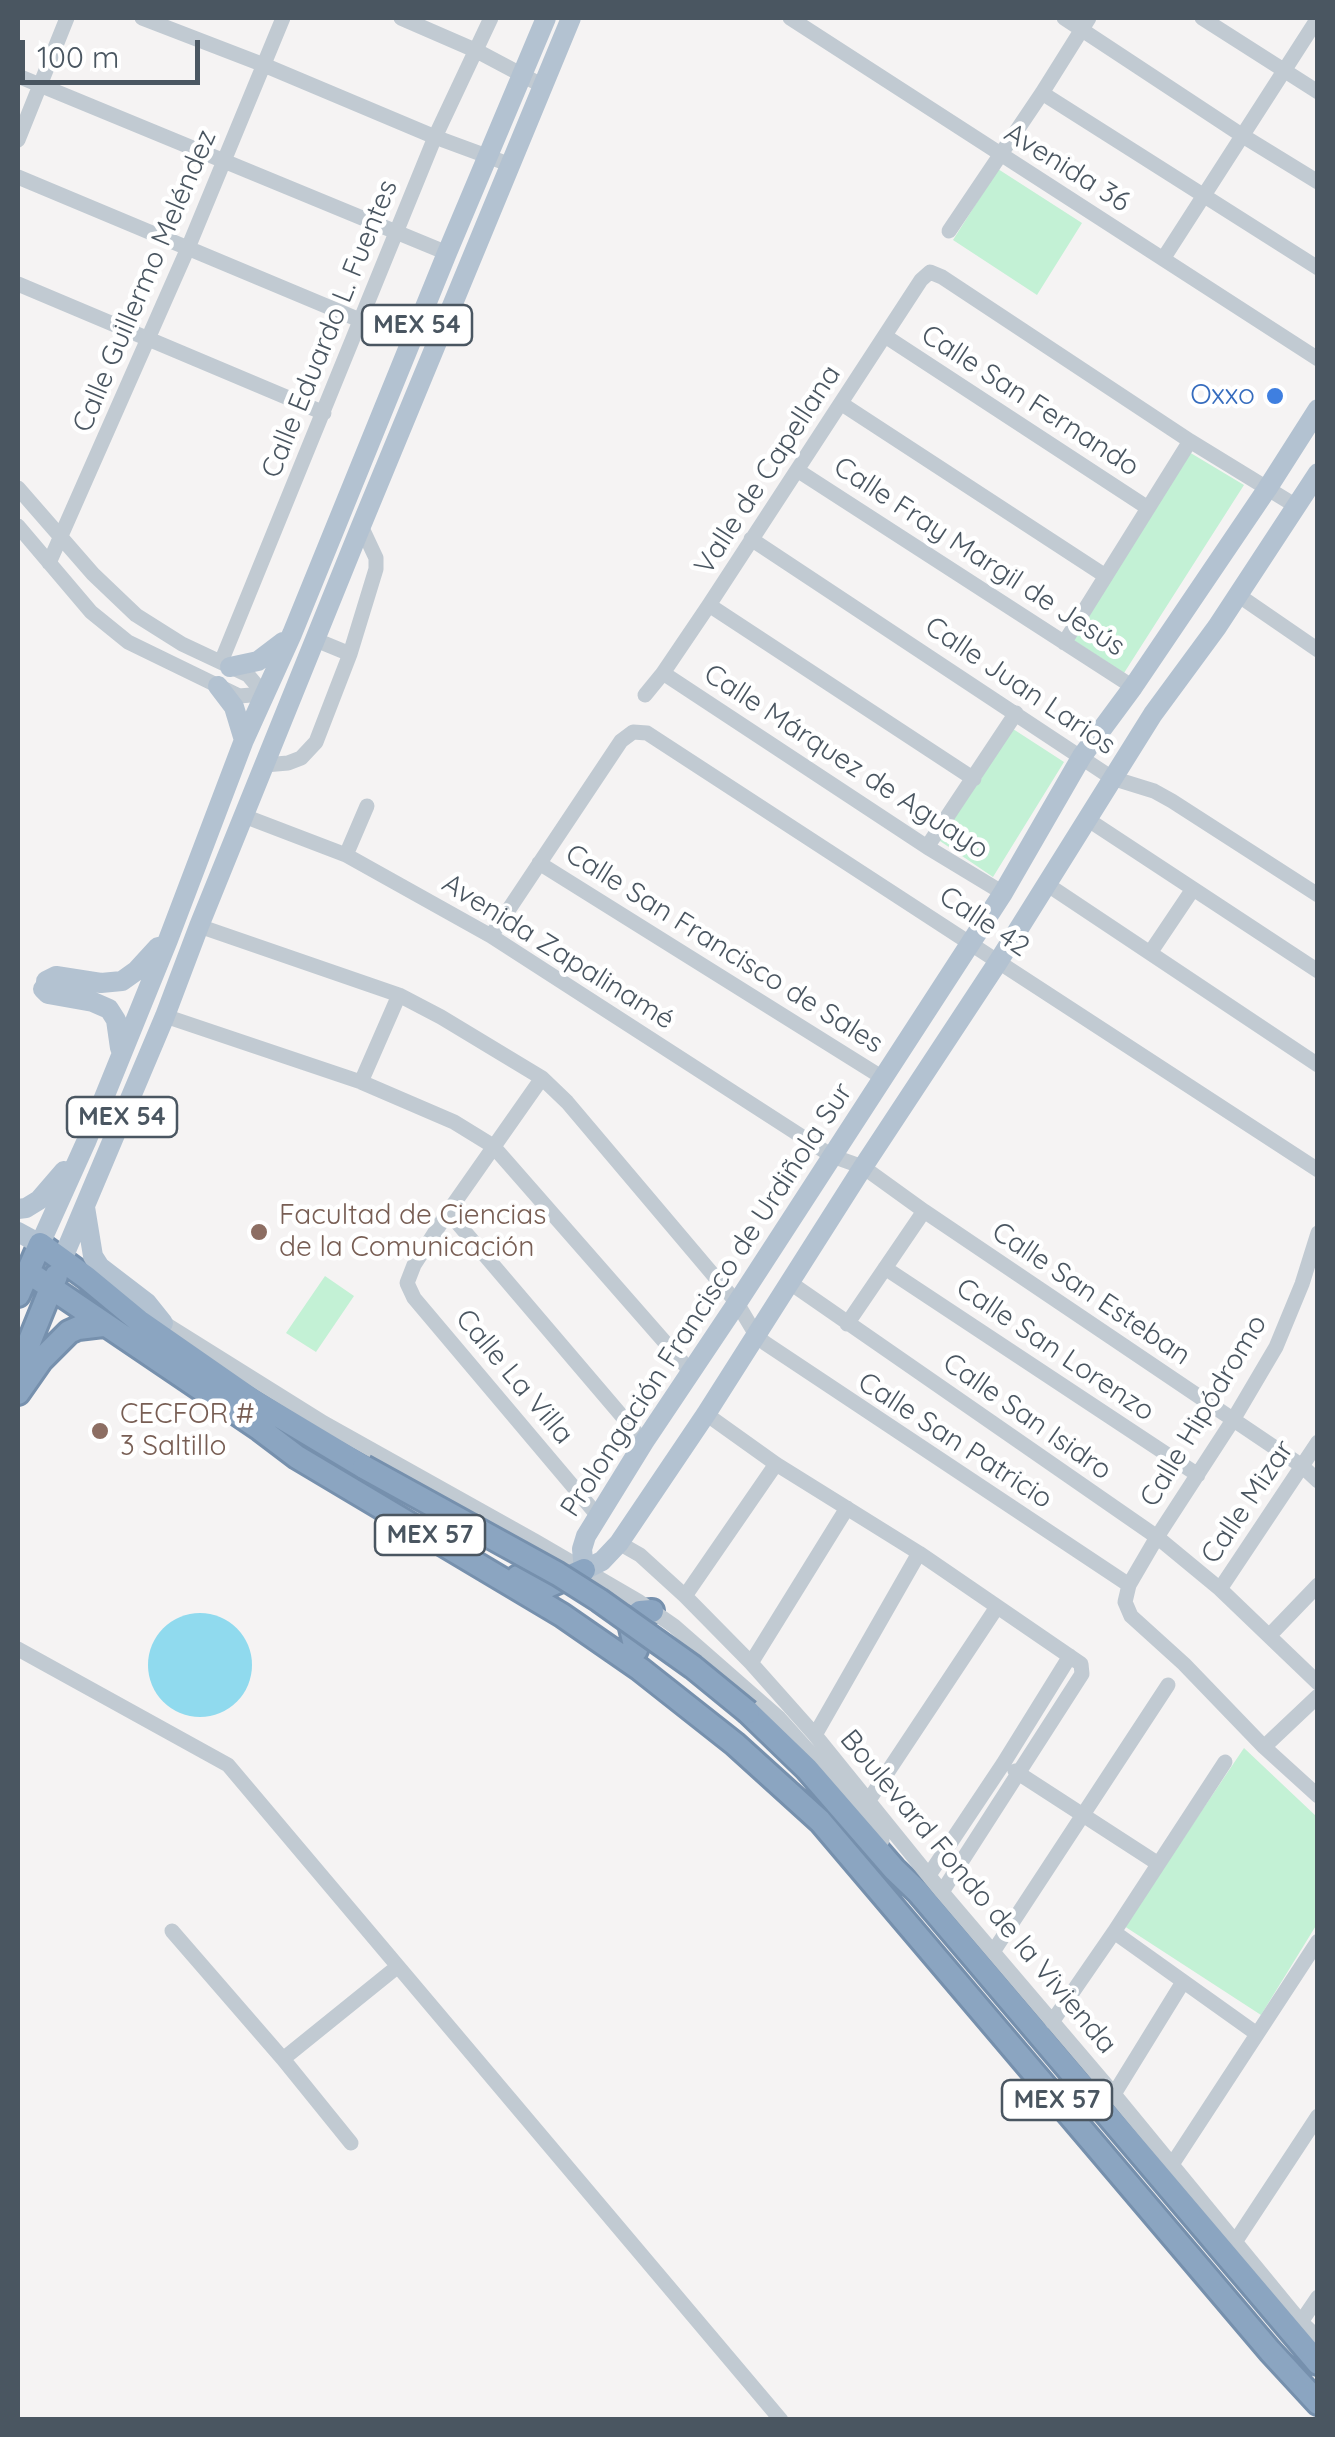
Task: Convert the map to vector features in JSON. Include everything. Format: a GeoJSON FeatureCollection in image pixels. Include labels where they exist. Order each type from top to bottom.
{"type":"FeatureCollection","features":[{"type":"Feature","properties":{"kind":"highway","name":"MEX 57"},"geometry":{"type":"LineString","coordinates":[[40,1244],[139,1321],[239,1391],[364,1467],[558,1574],[694,1667],[748,1712],[807,1769],[885,1860],[924,1884],[1318,2363]]}},
{"type":"Feature","properties":{"kind":"highway","name":"MEX 54"},"geometry":{"type":"LineString","coordinates":[[18,1294],[23,1270],[40,1244]]}},
{"type":"Feature","properties":{"kind":"highway","name":"MEX 54"},"geometry":{"type":"LineString","coordinates":[[18,1370],[62,1260]]}},
{"type":"Feature","properties":{"kind":"highway","name":"MEX 57"},"geometry":{"type":"LineString","coordinates":[[23,1270],[312,1466],[562,1614],[736,1744],[820,1820],[1318,2403]]}},
{"type":"Feature","properties":{"kind":"highway"},"geometry":{"type":"LineString","coordinates":[[18,1393],[59,1340],[78,1328],[103,1325]]}},
{"type":"Feature","properties":{"kind":"highway"},"geometry":{"type":"LineString","coordinates":[[260,1430],[274,1430],[291,1439],[520,1578],[548,1586],[584,1570]]}},
{"type":"Feature","properties":{"kind":"highway"},"geometry":{"type":"LineString","coordinates":[[584,1570],[578,1597],[588,1618],[686,1686],[766,1759],[796,1798]]}},
{"type":"Feature","properties":{"kind":"highway"},"geometry":{"type":"LineString","coordinates":[[636,1650],[633,1618],[640,1612],[652,1611]]}},
{"type":"Feature","properties":{"kind":"main road","name":"MEX 54"},"geometry":{"type":"LineString","coordinates":[[40,1244],[168,940],[244,740],[292,634],[546,18]]}},
{"type":"Feature","properties":{"kind":"main road","name":"MEX 54"},"geometry":{"type":"LineString","coordinates":[[62,1260],[572,18]]}},
{"type":"Feature","properties":{"kind":"main road","name":"Prolongación Francisco de Urdiñola Sur"},"geometry":{"type":"LineString","coordinates":[[1318,409],[1082,756],[1003,893],[644,1442],[584,1542],[584,1570],[602,1561],[619,1543],[706,1414],[1153,714],[1217,627],[1318,473]]}},
{"type":"Feature","properties":{"kind":"main road"},"geometry":{"type":"LineString","coordinates":[[246,809],[248,786],[270,713],[264,694],[285,682],[311,630],[318,634]]}},
{"type":"Feature","properties":{"kind":"main road"},"geometry":{"type":"LineString","coordinates":[[225,664],[245,665],[264,658],[292,634]]}},
{"type":"Feature","properties":{"kind":"main road"},"geometry":{"type":"LineString","coordinates":[[218,686],[234,708],[244,740]]}},
{"type":"Feature","properties":{"kind":"main road"},"geometry":{"type":"LineString","coordinates":[[121,1052],[116,1020],[109,1009],[48,994],[44,985],[52,976],[108,983],[122,980],[168,940]]}},
{"type":"Feature","properties":{"kind":"main road"},"geometry":{"type":"LineString","coordinates":[[149,1055],[142,1002],[181,974]]}},
{"type":"Feature","properties":{"kind":"main road"},"geometry":{"type":"LineString","coordinates":[[18,1209],[39,1200],[86,1142]]}},
{"type":"Feature","properties":{"kind":"main road"},"geometry":{"type":"LineString","coordinates":[[85,1204],[93,1256],[100,1267],[147,1303],[163,1323]]}},
{"type":"Feature","properties":{"kind":"main road"},"geometry":{"type":"LineString","coordinates":[[18,1232],[40,1244]]}},
{"type":"Feature","properties":{"kind":"street"},"geometry":{"type":"LineString","coordinates":[[18,140],[66,18]]}},
{"type":"Feature","properties":{"kind":"street"},"geometry":{"type":"LineString","coordinates":[[142,18],[511,165]]}},
{"type":"Feature","properties":{"kind":"street","name":"Calle Guillermo Meléndez"},"geometry":{"type":"LineString","coordinates":[[49,563],[284,18]]}},
{"type":"Feature","properties":{"kind":"street"},"geometry":{"type":"LineString","coordinates":[[402,18],[544,86]]}},
{"type":"Feature","properties":{"kind":"street","name":"Calle Eduardo L. Fuentes"},"geometry":{"type":"LineString","coordinates":[[225,664],[435,136],[491,18]]}},
{"type":"Feature","properties":{"kind":"street","name":"Avenida 36"},"geometry":{"type":"LineString","coordinates":[[790,18],[814,24],[1000,156],[1318,359]]}},
{"type":"Feature","properties":{"kind":"street"},"geometry":{"type":"LineString","coordinates":[[1064,18],[1086,23],[1243,136],[1318,182]]}},
{"type":"Feature","properties":{"kind":"street"},"geometry":{"type":"LineString","coordinates":[[1202,18],[1318,92]]}},
{"type":"Feature","properties":{"kind":"street"},"geometry":{"type":"LineString","coordinates":[[1163,259],[1318,18]]}},
{"type":"Feature","properties":{"kind":"street"},"geometry":{"type":"LineString","coordinates":[[949,231],[1086,23]]}},
{"type":"Feature","properties":{"kind":"street"},"geometry":{"type":"LineString","coordinates":[[18,76],[447,253]]}},
{"type":"Feature","properties":{"kind":"street"},"geometry":{"type":"LineString","coordinates":[[1042,93],[1318,268]]}},
{"type":"Feature","properties":{"kind":"street"},"geometry":{"type":"LineString","coordinates":[[18,177],[362,321]]}},
{"type":"Feature","properties":{"kind":"street","name":"Valle de Capellana"},"geometry":{"type":"LineString","coordinates":[[645,694],[709,605],[921,280],[930,272],[1190,440]]}},
{"type":"Feature","properties":{"kind":"street"},"geometry":{"type":"LineString","coordinates":[[18,284],[324,412]]}},
{"type":"Feature","properties":{"kind":"street","name":"Calle San Fernando"},"geometry":{"type":"LineString","coordinates":[[885,336],[1148,508]]}},
{"type":"Feature","properties":{"kind":"street"},"geometry":{"type":"LineString","coordinates":[[842,404],[1104,576]]}},
{"type":"Feature","properties":{"kind":"street"},"geometry":{"type":"LineString","coordinates":[[1064,642],[1190,440],[1296,506]]}},
{"type":"Feature","properties":{"kind":"street","name":"Calle Fray Margil de Jesús"},"geometry":{"type":"LineString","coordinates":[[798,470],[1133,686]]}},
{"type":"Feature","properties":{"kind":"street"},"geometry":{"type":"LineString","coordinates":[[18,488],[60,539],[136,615],[182,644],[248,675],[264,694]]}},
{"type":"Feature","properties":{"kind":"street"},"geometry":{"type":"LineString","coordinates":[[18,526],[91,612],[128,642],[239,696],[264,694]]}},
{"type":"Feature","properties":{"kind":"street"},"geometry":{"type":"LineString","coordinates":[[268,757],[288,763],[308,752],[316,742],[350,654],[376,569],[361,526]]}},
{"type":"Feature","properties":{"kind":"street","name":"Calle Juan Larios"},"geometry":{"type":"LineString","coordinates":[[751,539],[1112,778],[1172,801],[1318,895]]}},
{"type":"Feature","properties":{"kind":"street"},"geometry":{"type":"LineString","coordinates":[[1238,594],[1318,650]]}},
{"type":"Feature","properties":{"kind":"street"},"geometry":{"type":"LineString","coordinates":[[709,605],[974,779]]}},
{"type":"Feature","properties":{"kind":"street"},"geometry":{"type":"LineString","coordinates":[[318,634],[350,654]]}},
{"type":"Feature","properties":{"kind":"street","name":"Calle Márquez de Aguayo"},"geometry":{"type":"LineString","coordinates":[[663,673],[1003,893]]}},
{"type":"Feature","properties":{"kind":"street"},"geometry":{"type":"LineString","coordinates":[[927,847],[1016,713]]}},
{"type":"Feature","properties":{"kind":"street","name":"Calle 42"},"geometry":{"type":"LineString","coordinates":[[539,863],[621,741],[633,732],[656,738],[1318,1170]]}},
{"type":"Feature","properties":{"kind":"street"},"geometry":{"type":"LineString","coordinates":[[346,855],[367,806]]}},
{"type":"Feature","properties":{"kind":"street","name":"Avenida Zapalinamé"},"geometry":{"type":"LineString","coordinates":[[246,809],[346,855],[491,936],[832,1156]]}},
{"type":"Feature","properties":{"kind":"street"},"geometry":{"type":"LineString","coordinates":[[1087,819],[1318,971]]}},
{"type":"Feature","properties":{"kind":"street"},"geometry":{"type":"LineString","coordinates":[[491,936],[539,863]]}},
{"type":"Feature","properties":{"kind":"street","name":"Calle San Francisco de Sales"},"geometry":{"type":"LineString","coordinates":[[539,863],[883,1078]]}},
{"type":"Feature","properties":{"kind":"street"},"geometry":{"type":"LineString","coordinates":[[1045,883],[1318,1065]]}},
{"type":"Feature","properties":{"kind":"street"},"geometry":{"type":"LineString","coordinates":[[1150,953],[1194,889]]}},
{"type":"Feature","properties":{"kind":"street"},"geometry":{"type":"LineString","coordinates":[[199,926],[399,995],[542,1078],[567,1102],[737,1303],[756,1334]]}},
{"type":"Feature","properties":{"kind":"street"},"geometry":{"type":"LineString","coordinates":[[362,1082],[399,995]]}},
{"type":"Feature","properties":{"kind":"street"},"geometry":{"type":"LineString","coordinates":[[165,1016],[362,1082],[454,1122],[494,1146],[692,1372]]}},
{"type":"Feature","properties":{"kind":"street"},"geometry":{"type":"LineString","coordinates":[[542,1078],[448,1212],[644,1442]]}},
{"type":"Feature","properties":{"kind":"street","name":"Calle San Esteban"},"geometry":{"type":"LineString","coordinates":[[832,1156],[863,1166],[1312,1472]]}},
{"type":"Feature","properties":{"kind":"street"},"geometry":{"type":"LineString","coordinates":[[848,1324],[924,1211]]}},
{"type":"Feature","properties":{"kind":"street","name":"Calle La Villa"},"geometry":{"type":"LineString","coordinates":[[448,1212],[414,1265],[408,1284],[414,1298],[598,1516]]}},
{"type":"Feature","properties":{"kind":"street","name":"Calle Hipódromo"},"geometry":{"type":"LineString","coordinates":[[1264,1747],[1127,1610],[1126,1594],[1157,1537],[1276,1347],[1317,1242]]}},
{"type":"Feature","properties":{"kind":"street","name":"Calle San Lorenzo"},"geometry":{"type":"LineString","coordinates":[[886,1268],[1198,1475]]}},
{"type":"Feature","properties":{"kind":"street"},"geometry":{"type":"LineString","coordinates":[[87,1278],[104,1284],[324,1423],[472,1504],[652,1611],[779,1718],[924,1884],[1070,1656]]}},
{"type":"Feature","properties":{"kind":"street","name":"Calle San Isidro"},"geometry":{"type":"LineString","coordinates":[[789,1282],[1157,1537],[1220,1589],[1318,1683]]}},
{"type":"Feature","properties":{"kind":"street","name":"Calle San Patricio"},"geometry":{"type":"LineString","coordinates":[[756,1334],[776,1352],[1130,1585]]}},
{"type":"Feature","properties":{"kind":"street"},"geometry":{"type":"LineString","coordinates":[[706,1414],[1082,1664],[1082,1674],[942,1892]]}},
{"type":"Feature","properties":{"kind":"street","name":"Calle Mizar"},"geometry":{"type":"LineString","coordinates":[[1220,1589],[1312,1472],[1318,1442]]}},
{"type":"Feature","properties":{"kind":"street"},"geometry":{"type":"LineString","coordinates":[[685,1596],[776,1464]]}},
{"type":"Feature","properties":{"kind":"street"},"geometry":{"type":"LineString","coordinates":[[751,1664],[847,1508]]}},
{"type":"Feature","properties":{"kind":"street","name":"Boulevard Fondo de la Vivienda"},"geometry":{"type":"LineString","coordinates":[[619,1543],[640,1555],[685,1596],[816,1735],[869,1800],[924,1884],[942,1892],[1318,2338]]}},
{"type":"Feature","properties":{"kind":"street"},"geometry":{"type":"LineString","coordinates":[[816,1735],[919,1553]]}},
{"type":"Feature","properties":{"kind":"street"},"geometry":{"type":"LineString","coordinates":[[1268,1636],[1318,1585]]}},
{"type":"Feature","properties":{"kind":"street"},"geometry":{"type":"LineString","coordinates":[[869,1800],[997,1608]]}},
{"type":"Feature","properties":{"kind":"street"},"geometry":{"type":"LineString","coordinates":[[18,1649],[228,1765],[781,2420]]}},
{"type":"Feature","properties":{"kind":"street"},"geometry":{"type":"LineString","coordinates":[[993,1952],[1168,1685]]}},
{"type":"Feature","properties":{"kind":"street"},"geometry":{"type":"LineString","coordinates":[[1318,1696],[1264,1747],[1318,1796]]}},
{"type":"Feature","properties":{"kind":"street"},"geometry":{"type":"LineString","coordinates":[[1052,2022],[1225,1762]]}},
{"type":"Feature","properties":{"kind":"street"},"geometry":{"type":"LineString","coordinates":[[1003,1764],[1157,1863]]}},
{"type":"Feature","properties":{"kind":"street"},"geometry":{"type":"LineString","coordinates":[[172,1931],[351,2142]]}},
{"type":"Feature","properties":{"kind":"street"},"geometry":{"type":"LineString","coordinates":[[1114,1932],[1257,2034]]}},
{"type":"Feature","properties":{"kind":"street"},"geometry":{"type":"LineString","coordinates":[[1171,2166],[1257,2034],[1312,1962],[1318,1941]]}},
{"type":"Feature","properties":{"kind":"street"},"geometry":{"type":"LineString","coordinates":[[283,2059],[397,1967]]}},
{"type":"Feature","properties":{"kind":"street"},"geometry":{"type":"LineString","coordinates":[[1114,2094],[1184,1982]]}},
{"type":"Feature","properties":{"kind":"street"},"geometry":{"type":"LineString","coordinates":[[1235,2242],[1318,2116]]}},
{"type":"Feature","properties":{"kind":"street"},"geometry":{"type":"LineString","coordinates":[[1301,2322],[1318,2297]]}},
{"type":"Feature","properties":{"kind":"green space"},"geometry":{"type":"Polygon","coordinates":[[[998,169],[1082,223],[1037,295],[953,240],[998,169]]]}},
{"type":"Feature","properties":{"kind":"green space"},"geometry":{"type":"Polygon","coordinates":[[[1189,452],[1244,485],[1124,673],[1070,638],[1189,452]]]}},
{"type":"Feature","properties":{"kind":"green space"},"geometry":{"type":"Polygon","coordinates":[[[1010,727],[1064,762],[993,877],[937,839],[1010,727]]]}},
{"type":"Feature","properties":{"kind":"green space"},"geometry":{"type":"Polygon","coordinates":[[[325,1276],[354,1296],[316,1352],[286,1333],[325,1276]]]}},
{"type":"Feature","properties":{"kind":"green space"},"geometry":{"type":"Polygon","coordinates":[[[1244,1748],[1317,1817],[1317,1924],[1261,2015],[1124,1926],[1244,1748]]]}},
{"type":"Feature","properties":{"kind":"water"},"geometry":{"type":"Polygon","coordinates":[[[200,1613],[220,1617],[237,1628],[248,1645],[252,1665],[248,1685],[237,1702],[220,1713],[200,1717],[180,1713],[163,1702],[152,1685],[148,1665],[152,1645],[163,1628],[180,1617],[200,1613]]]}},
{"type":"Feature","properties":{"kind":"place","name":"Oxxo"},"geometry":{"type":"Point","coordinates":[1275,396]}},
{"type":"Feature","properties":{"kind":"place","name":"Facultad de Ciencias de la Comunicación"},"geometry":{"type":"Point","coordinates":[259,1232]}},
{"type":"Feature","properties":{"kind":"place","name":"CECFOR # 3 Saltillo"},"geometry":{"type":"Point","coordinates":[100,1431]}}]}
